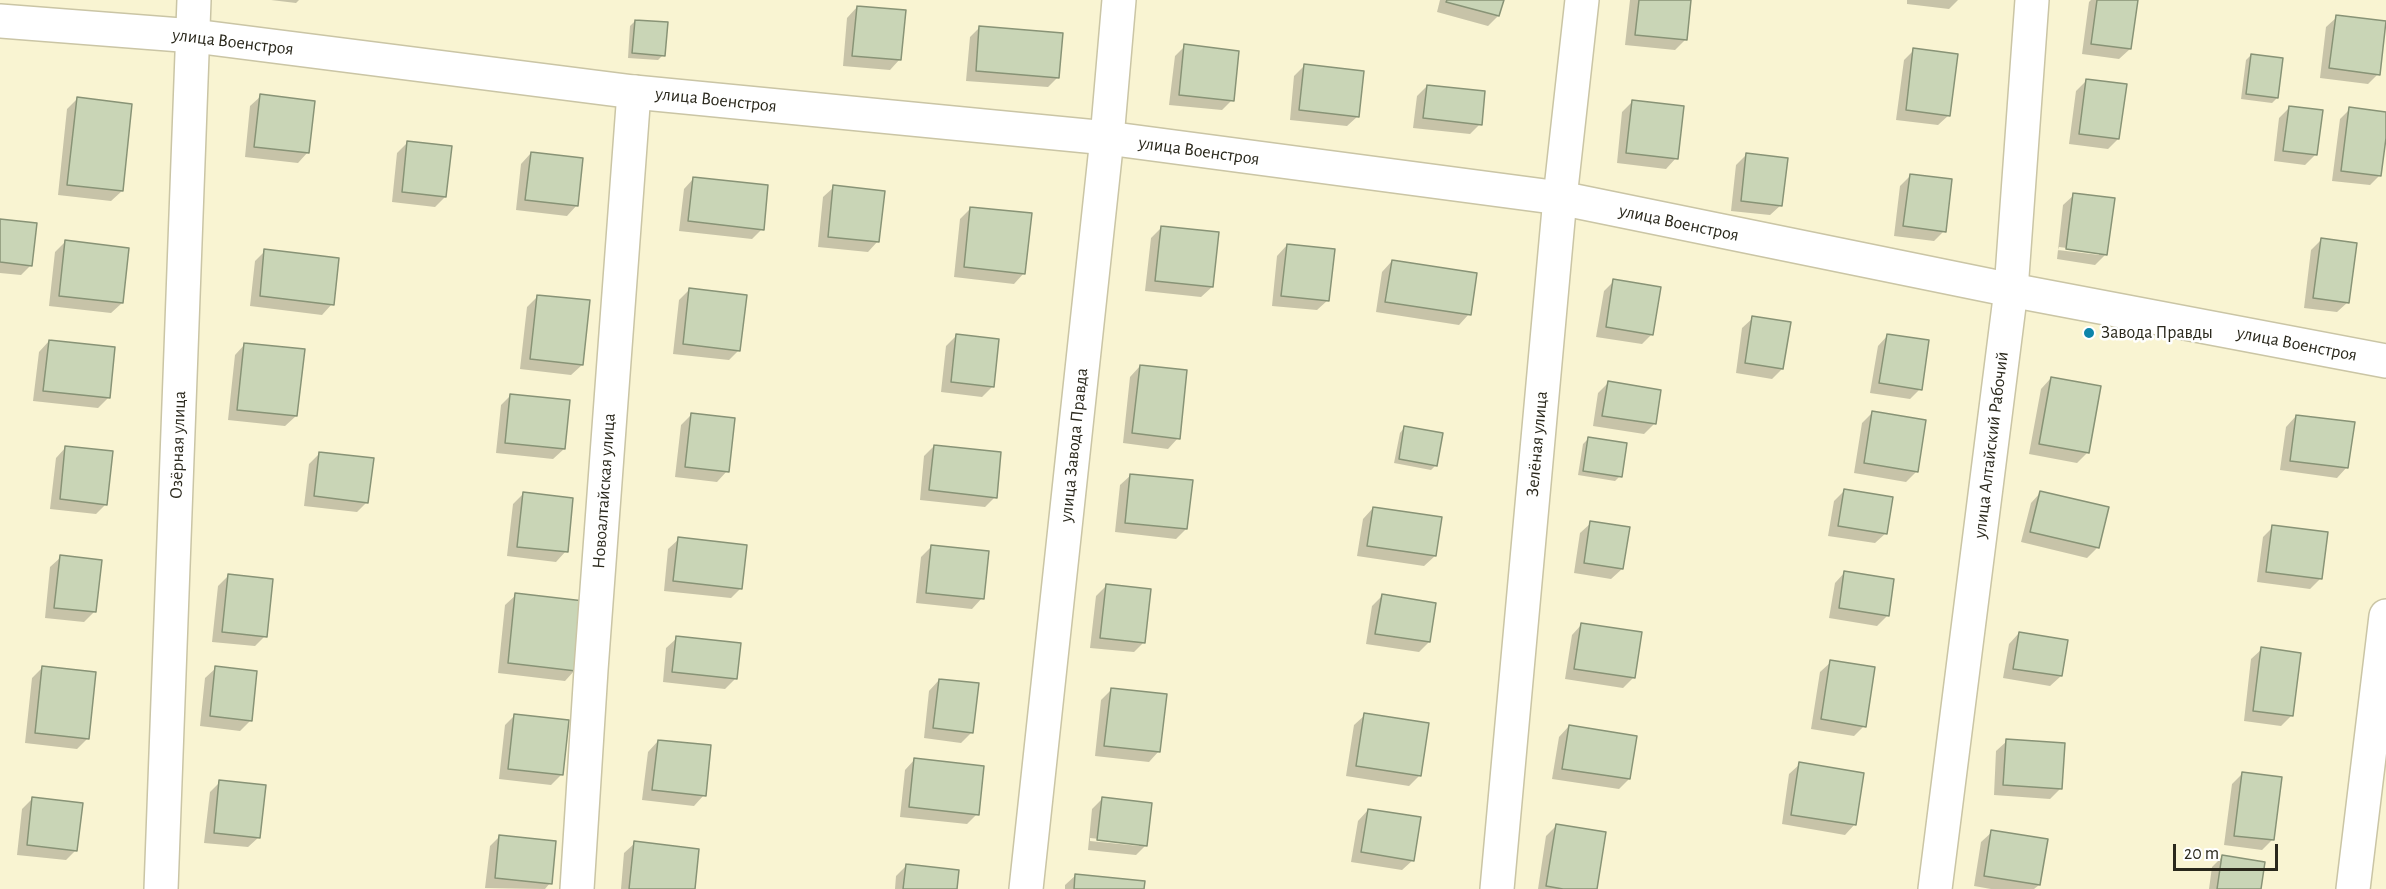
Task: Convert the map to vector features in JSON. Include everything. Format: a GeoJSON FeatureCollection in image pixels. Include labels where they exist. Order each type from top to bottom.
{"type":"FeatureCollection","features":[{"type":"Feature","properties":{"kind":"street","name":"Озёрная улица"},"geometry":{"type":"LineString","coordinates":[[160,889],[194,0]]}},
{"type":"Feature","properties":{"kind":"street","name":"улица Завода Правда"},"geometry":{"type":"LineString","coordinates":[[1026,889],[1107,138],[1119,0]]}},
{"type":"Feature","properties":{"kind":"street","name":"Зелёная улица"},"geometry":{"type":"LineString","coordinates":[[1497,889],[1560,198],[1582,0]]}},
{"type":"Feature","properties":{"kind":"street","name":"улица Алтайский Рабочий"},"geometry":{"type":"LineString","coordinates":[[1935,889],[2011,290],[2032,0]]}},
{"type":"Feature","properties":{"kind":"street","name":"улица Военстроя"},"geometry":{"type":"LineString","coordinates":[[0,21],[194,36],[634,92],[1107,138],[1560,198],[2011,290],[2386,361]]}},
{"type":"Feature","properties":{"kind":"street","name":"Новоалтайская улица"},"geometry":{"type":"LineString","coordinates":[[578,889],[591,670],[634,92]]}},
{"type":"Feature","properties":{"kind":"street"},"geometry":{"type":"LineString","coordinates":[[2353,889],[2386,616]]}},
{"type":"Feature","properties":{"kind":"building"},"geometry":{"type":"Polygon","coordinates":[[[1447,0],[1504,0],[1499,16],[1446,2],[1447,0]]]}},
{"type":"Feature","properties":{"kind":"building"},"geometry":{"type":"Polygon","coordinates":[[[1639,0],[1691,0],[1687,40],[1635,35],[1639,0]]]}},
{"type":"Feature","properties":{"kind":"building"},"geometry":{"type":"Polygon","coordinates":[[[2097,0],[2138,0],[2131,49],[2091,44],[2097,0]]]}},
{"type":"Feature","properties":{"kind":"building"},"geometry":{"type":"Polygon","coordinates":[[[857,6],[906,10],[901,60],[852,56],[857,6]]]}},
{"type":"Feature","properties":{"kind":"building"},"geometry":{"type":"Polygon","coordinates":[[[2336,15],[2386,21],[2380,75],[2329,68],[2336,15]]]}},
{"type":"Feature","properties":{"kind":"building"},"geometry":{"type":"Polygon","coordinates":[[[635,20],[668,22],[665,56],[632,53],[635,20]]]}},
{"type":"Feature","properties":{"kind":"building"},"geometry":{"type":"Polygon","coordinates":[[[979,26],[1063,33],[1059,78],[976,71],[979,26]]]}},
{"type":"Feature","properties":{"kind":"building"},"geometry":{"type":"Polygon","coordinates":[[[1184,44],[1239,51],[1234,101],[1179,95],[1184,44]]]}},
{"type":"Feature","properties":{"kind":"building"},"geometry":{"type":"Polygon","coordinates":[[[1913,48],[1958,54],[1950,116],[1906,110],[1913,48]]]}},
{"type":"Feature","properties":{"kind":"building"},"geometry":{"type":"Polygon","coordinates":[[[2251,54],[2283,58],[2278,98],[2246,94],[2251,54]]]}},
{"type":"Feature","properties":{"kind":"building"},"geometry":{"type":"Polygon","coordinates":[[[1304,64],[1364,71],[1359,117],[1299,110],[1304,64]]]}},
{"type":"Feature","properties":{"kind":"building"},"geometry":{"type":"Polygon","coordinates":[[[2086,79],[2127,84],[2119,139],[2079,134],[2086,79]]]}},
{"type":"Feature","properties":{"kind":"building"},"geometry":{"type":"Polygon","coordinates":[[[1427,85],[1485,91],[1482,125],[1423,118],[1427,85]]]}},
{"type":"Feature","properties":{"kind":"building"},"geometry":{"type":"Polygon","coordinates":[[[260,94],[315,101],[309,153],[254,147],[260,94]]]}},
{"type":"Feature","properties":{"kind":"building"},"geometry":{"type":"Polygon","coordinates":[[[77,97],[132,104],[123,191],[67,185],[77,97]]]}},
{"type":"Feature","properties":{"kind":"building"},"geometry":{"type":"Polygon","coordinates":[[[1632,100],[1684,106],[1678,159],[1626,153],[1632,100]]]}},
{"type":"Feature","properties":{"kind":"building"},"geometry":{"type":"Polygon","coordinates":[[[2289,106],[2323,110],[2317,155],[2283,151],[2289,106]]]}},
{"type":"Feature","properties":{"kind":"building"},"geometry":{"type":"Polygon","coordinates":[[[2349,107],[2386,112],[2386,138],[2381,176],[2341,171],[2349,107]]]}},
{"type":"Feature","properties":{"kind":"building"},"geometry":{"type":"Polygon","coordinates":[[[407,141],[452,146],[446,197],[402,192],[407,141]]]}},
{"type":"Feature","properties":{"kind":"building"},"geometry":{"type":"Polygon","coordinates":[[[531,152],[583,158],[578,206],[525,200],[531,152]]]}},
{"type":"Feature","properties":{"kind":"building"},"geometry":{"type":"Polygon","coordinates":[[[1746,153],[1788,158],[1782,206],[1741,201],[1746,153]]]}},
{"type":"Feature","properties":{"kind":"building"},"geometry":{"type":"Polygon","coordinates":[[[1910,174],[1952,179],[1946,232],[1903,226],[1910,174]]]}},
{"type":"Feature","properties":{"kind":"building"},"geometry":{"type":"Polygon","coordinates":[[[693,177],[768,185],[764,230],[688,221],[693,177]]]}},
{"type":"Feature","properties":{"kind":"building"},"geometry":{"type":"Polygon","coordinates":[[[833,185],[885,191],[879,242],[828,237],[833,185]]]}},
{"type":"Feature","properties":{"kind":"building"},"geometry":{"type":"Polygon","coordinates":[[[2073,193],[2115,198],[2107,255],[2066,249],[2073,193]]]}},
{"type":"Feature","properties":{"kind":"building"},"geometry":{"type":"Polygon","coordinates":[[[970,207],[1032,213],[1025,274],[964,267],[970,207]]]}},
{"type":"Feature","properties":{"kind":"building"},"geometry":{"type":"Polygon","coordinates":[[[0,219],[37,223],[32,266],[0,262],[0,219]]]}},
{"type":"Feature","properties":{"kind":"building"},"geometry":{"type":"Polygon","coordinates":[[[1161,226],[1219,232],[1213,287],[1155,281],[1161,226]]]}},
{"type":"Feature","properties":{"kind":"building"},"geometry":{"type":"Polygon","coordinates":[[[2321,238],[2357,243],[2349,303],[2313,298],[2321,238]]]}},
{"type":"Feature","properties":{"kind":"building"},"geometry":{"type":"Polygon","coordinates":[[[65,240],[129,248],[123,303],[59,296],[65,240]]]}},
{"type":"Feature","properties":{"kind":"building"},"geometry":{"type":"Polygon","coordinates":[[[1287,244],[1335,249],[1329,301],[1281,296],[1287,244]]]}},
{"type":"Feature","properties":{"kind":"building"},"geometry":{"type":"Polygon","coordinates":[[[264,249],[339,258],[334,305],[260,296],[264,249]]]}},
{"type":"Feature","properties":{"kind":"building"},"geometry":{"type":"Polygon","coordinates":[[[1392,260],[1477,273],[1471,315],[1385,302],[1392,260]]]}},
{"type":"Feature","properties":{"kind":"building"},"geometry":{"type":"Polygon","coordinates":[[[1613,279],[1661,287],[1653,335],[1606,327],[1613,279]]]}},
{"type":"Feature","properties":{"kind":"building"},"geometry":{"type":"Polygon","coordinates":[[[689,288],[747,295],[740,351],[683,344],[689,288]]]}},
{"type":"Feature","properties":{"kind":"building"},"geometry":{"type":"Polygon","coordinates":[[[537,295],[590,300],[583,365],[530,359],[537,295]]]}},
{"type":"Feature","properties":{"kind":"building"},"geometry":{"type":"Polygon","coordinates":[[[1752,316],[1791,322],[1783,369],[1745,363],[1752,316]]]}},
{"type":"Feature","properties":{"kind":"building"},"geometry":{"type":"Polygon","coordinates":[[[956,334],[999,339],[994,387],[951,382],[956,334]]]}},
{"type":"Feature","properties":{"kind":"building"},"geometry":{"type":"Polygon","coordinates":[[[1887,334],[1929,340],[1922,390],[1879,383],[1887,334]]]}},
{"type":"Feature","properties":{"kind":"building"},"geometry":{"type":"Polygon","coordinates":[[[49,340],[115,347],[110,398],[43,391],[49,340]]]}},
{"type":"Feature","properties":{"kind":"building"},"geometry":{"type":"Polygon","coordinates":[[[244,343],[305,349],[297,416],[237,410],[244,343]]]}},
{"type":"Feature","properties":{"kind":"building"},"geometry":{"type":"Polygon","coordinates":[[[1140,365],[1187,370],[1180,439],[1132,433],[1140,365]]]}},
{"type":"Feature","properties":{"kind":"building"},"geometry":{"type":"Polygon","coordinates":[[[2051,377],[2101,386],[2089,453],[2039,444],[2051,377]]]}},
{"type":"Feature","properties":{"kind":"building"},"geometry":{"type":"Polygon","coordinates":[[[1608,381],[1661,390],[1656,424],[1602,416],[1608,381]]]}},
{"type":"Feature","properties":{"kind":"building"},"geometry":{"type":"Polygon","coordinates":[[[510,394],[570,400],[565,449],[505,443],[510,394]]]}},
{"type":"Feature","properties":{"kind":"building"},"geometry":{"type":"Polygon","coordinates":[[[1872,411],[1926,420],[1918,472],[1864,463],[1872,411]]]}},
{"type":"Feature","properties":{"kind":"building"},"geometry":{"type":"Polygon","coordinates":[[[691,413],[735,418],[729,472],[685,467],[691,413]]]}},
{"type":"Feature","properties":{"kind":"building"},"geometry":{"type":"Polygon","coordinates":[[[2296,415],[2355,422],[2348,468],[2290,461],[2296,415]]]}},
{"type":"Feature","properties":{"kind":"building"},"geometry":{"type":"Polygon","coordinates":[[[1404,426],[1443,433],[1437,466],[1399,459],[1404,426]]]}},
{"type":"Feature","properties":{"kind":"building"},"geometry":{"type":"Polygon","coordinates":[[[1588,437],[1627,443],[1622,477],[1583,471],[1588,437]]]}},
{"type":"Feature","properties":{"kind":"building"},"geometry":{"type":"Polygon","coordinates":[[[934,445],[1001,452],[997,498],[929,490],[934,445]]]}},
{"type":"Feature","properties":{"kind":"building"},"geometry":{"type":"Polygon","coordinates":[[[65,446],[113,451],[107,505],[60,499],[65,446]]]}},
{"type":"Feature","properties":{"kind":"building"},"geometry":{"type":"Polygon","coordinates":[[[319,452],[374,458],[368,503],[314,496],[319,452]]]}},
{"type":"Feature","properties":{"kind":"building"},"geometry":{"type":"Polygon","coordinates":[[[1130,474],[1193,480],[1187,529],[1125,523],[1130,474]]]}},
{"type":"Feature","properties":{"kind":"building"},"geometry":{"type":"Polygon","coordinates":[[[1844,489],[1893,497],[1887,534],[1838,526],[1844,489]]]}},
{"type":"Feature","properties":{"kind":"building"},"geometry":{"type":"Polygon","coordinates":[[[2040,491],[2109,507],[2099,548],[2030,532],[2040,491]]]}},
{"type":"Feature","properties":{"kind":"building"},"geometry":{"type":"Polygon","coordinates":[[[523,492],[573,498],[568,552],[517,547],[523,492]]]}},
{"type":"Feature","properties":{"kind":"building"},"geometry":{"type":"Polygon","coordinates":[[[1373,507],[1442,517],[1436,556],[1367,546],[1373,507]]]}},
{"type":"Feature","properties":{"kind":"building"},"geometry":{"type":"Polygon","coordinates":[[[1590,521],[1630,527],[1623,569],[1584,563],[1590,521]]]}},
{"type":"Feature","properties":{"kind":"building"},"geometry":{"type":"Polygon","coordinates":[[[2272,525],[2328,532],[2322,579],[2266,572],[2272,525]]]}},
{"type":"Feature","properties":{"kind":"building"},"geometry":{"type":"Polygon","coordinates":[[[678,537],[747,545],[742,589],[673,581],[678,537]]]}},
{"type":"Feature","properties":{"kind":"building"},"geometry":{"type":"Polygon","coordinates":[[[931,545],[989,551],[984,599],[926,593],[931,545]]]}},
{"type":"Feature","properties":{"kind":"building"},"geometry":{"type":"Polygon","coordinates":[[[60,555],[102,560],[96,612],[54,608],[60,555]]]}},
{"type":"Feature","properties":{"kind":"building"},"geometry":{"type":"Polygon","coordinates":[[[1844,571],[1894,579],[1889,616],[1839,608],[1844,571]]]}},
{"type":"Feature","properties":{"kind":"building"},"geometry":{"type":"Polygon","coordinates":[[[228,574],[273,579],[267,637],[222,632],[228,574]]]}},
{"type":"Feature","properties":{"kind":"building"},"geometry":{"type":"Polygon","coordinates":[[[1106,584],[1151,589],[1145,643],[1100,638],[1106,584]]]}},
{"type":"Feature","properties":{"kind":"building"},"geometry":{"type":"Polygon","coordinates":[[[515,593],[584,601],[576,671],[508,663],[515,593]]]}},
{"type":"Feature","properties":{"kind":"building"},"geometry":{"type":"Polygon","coordinates":[[[1382,594],[1436,603],[1430,642],[1375,634],[1382,594]]]}},
{"type":"Feature","properties":{"kind":"building"},"geometry":{"type":"Polygon","coordinates":[[[1581,623],[1642,632],[1635,678],[1574,669],[1581,623]]]}},
{"type":"Feature","properties":{"kind":"building"},"geometry":{"type":"Polygon","coordinates":[[[2019,632],[2068,640],[2062,676],[2013,669],[2019,632]]]}},
{"type":"Feature","properties":{"kind":"building"},"geometry":{"type":"Polygon","coordinates":[[[676,636],[741,643],[737,679],[672,672],[676,636]]]}},
{"type":"Feature","properties":{"kind":"building"},"geometry":{"type":"Polygon","coordinates":[[[2261,647],[2301,653],[2293,716],[2253,711],[2261,647]]]}},
{"type":"Feature","properties":{"kind":"building"},"geometry":{"type":"Polygon","coordinates":[[[1830,660],[1875,667],[1866,727],[1821,719],[1830,660]]]}},
{"type":"Feature","properties":{"kind":"building"},"geometry":{"type":"Polygon","coordinates":[[[42,666],[96,672],[89,739],[35,733],[42,666]]]}},
{"type":"Feature","properties":{"kind":"building"},"geometry":{"type":"Polygon","coordinates":[[[215,666],[257,671],[252,721],[210,716],[215,666]]]}},
{"type":"Feature","properties":{"kind":"building"},"geometry":{"type":"Polygon","coordinates":[[[939,679],[979,683],[973,733],[933,728],[939,679]]]}},
{"type":"Feature","properties":{"kind":"building"},"geometry":{"type":"Polygon","coordinates":[[[1111,688],[1167,694],[1160,752],[1104,746],[1111,688]]]}},
{"type":"Feature","properties":{"kind":"building"},"geometry":{"type":"Polygon","coordinates":[[[1364,713],[1429,723],[1421,776],[1356,766],[1364,713]]]}},
{"type":"Feature","properties":{"kind":"building"},"geometry":{"type":"Polygon","coordinates":[[[514,714],[569,720],[563,775],[508,769],[514,714]]]}},
{"type":"Feature","properties":{"kind":"building"},"geometry":{"type":"Polygon","coordinates":[[[1569,725],[1637,736],[1630,779],[1562,769],[1569,725]]]}},
{"type":"Feature","properties":{"kind":"building"},"geometry":{"type":"Polygon","coordinates":[[[2006,739],[2065,743],[2062,789],[2003,785],[2006,739]]]}},
{"type":"Feature","properties":{"kind":"building"},"geometry":{"type":"Polygon","coordinates":[[[658,740],[711,745],[706,796],[652,790],[658,740]]]}},
{"type":"Feature","properties":{"kind":"building"},"geometry":{"type":"Polygon","coordinates":[[[914,758],[984,766],[979,815],[909,807],[914,758]]]}},
{"type":"Feature","properties":{"kind":"building"},"geometry":{"type":"Polygon","coordinates":[[[1799,762],[1864,773],[1856,825],[1791,815],[1799,762]]]}},
{"type":"Feature","properties":{"kind":"building"},"geometry":{"type":"Polygon","coordinates":[[[2242,772],[2282,777],[2274,840],[2234,836],[2242,772]]]}},
{"type":"Feature","properties":{"kind":"building"},"geometry":{"type":"Polygon","coordinates":[[[219,780],[266,785],[260,838],[214,833],[219,780]]]}},
{"type":"Feature","properties":{"kind":"building"},"geometry":{"type":"Polygon","coordinates":[[[32,797],[83,803],[77,851],[27,845],[32,797]]]}},
{"type":"Feature","properties":{"kind":"building"},"geometry":{"type":"Polygon","coordinates":[[[1102,797],[1152,803],[1147,846],[1097,840],[1102,797]]]}},
{"type":"Feature","properties":{"kind":"building"},"geometry":{"type":"Polygon","coordinates":[[[1368,809],[1421,817],[1414,861],[1361,852],[1368,809]]]}},
{"type":"Feature","properties":{"kind":"building"},"geometry":{"type":"Polygon","coordinates":[[[1556,824],[1606,832],[1597,889],[1563,889],[1546,886],[1556,824]]]}},
{"type":"Feature","properties":{"kind":"building"},"geometry":{"type":"Polygon","coordinates":[[[1991,830],[2048,839],[2040,885],[1984,876],[1991,830]]]}},
{"type":"Feature","properties":{"kind":"building"},"geometry":{"type":"Polygon","coordinates":[[[499,835],[556,841],[552,884],[495,878],[499,835]]]}},
{"type":"Feature","properties":{"kind":"building"},"geometry":{"type":"Polygon","coordinates":[[[634,841],[699,849],[695,889],[629,889],[634,841]]]}},
{"type":"Feature","properties":{"kind":"building"},"geometry":{"type":"Polygon","coordinates":[[[2222,855],[2265,862],[2261,889],[2217,889],[2222,855]]]}},
{"type":"Feature","properties":{"kind":"building"},"geometry":{"type":"Polygon","coordinates":[[[906,864],[959,870],[957,889],[903,889],[906,864]]]}},
{"type":"Feature","properties":{"kind":"building"},"geometry":{"type":"Polygon","coordinates":[[[1075,874],[1145,881],[1144,889],[1074,889],[1075,874]]]}},
{"type":"Feature","properties":{"kind":"place","name":"Завода Правды"},"geometry":{"type":"Point","coordinates":[2089,333]}}]}
